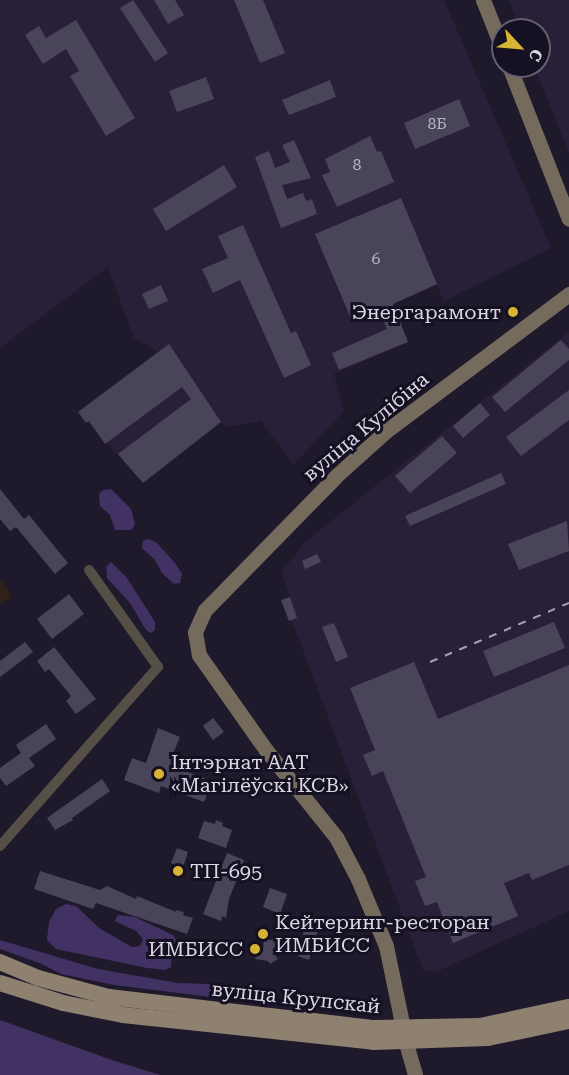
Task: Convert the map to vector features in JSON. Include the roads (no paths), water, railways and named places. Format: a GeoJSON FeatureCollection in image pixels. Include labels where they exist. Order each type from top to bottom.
{"type":"FeatureCollection","features":[{"type":"Feature","properties":{"kind":"main road"},"geometry":{"type":"LineString","coordinates":[[483,0],[491,20]]}},
{"type":"Feature","properties":{"kind":"main road"},"geometry":{"type":"LineString","coordinates":[[514,78],[569,219]]}},
{"type":"Feature","properties":{"kind":"main road","name":"вуліца Кулібіна"},"geometry":{"type":"LineString","coordinates":[[205,610],[269,542],[386,431],[569,294]]}},
{"type":"Feature","properties":{"kind":"main road","name":"вуліца Крупскай"},"geometry":{"type":"LineString","coordinates":[[205,610],[195,632],[200,655],[266,750],[336,837],[358,879],[386,946],[404,1035]]}},
{"type":"Feature","properties":{"kind":"main road","name":"вуліца Крупскай"},"geometry":{"type":"LineString","coordinates":[[0,962],[38,978],[109,997],[302,1020],[404,1035]]}},
{"type":"Feature","properties":{"kind":"main road","name":"вуліца Крупскай"},"geometry":{"type":"LineString","coordinates":[[0,984],[63,1003],[123,1016],[327,1038],[404,1035]]}},
{"type":"Feature","properties":{"kind":"main road"},"geometry":{"type":"LineString","coordinates":[[404,1035],[480,1026],[569,1007]]}},
{"type":"Feature","properties":{"kind":"main road"},"geometry":{"type":"LineString","coordinates":[[404,1035],[488,1038],[569,1022]]}},
{"type":"Feature","properties":{"kind":"main road"},"geometry":{"type":"LineString","coordinates":[[404,1035],[415,1075]]}},
{"type":"Feature","properties":{"kind":"street"},"geometry":{"type":"LineString","coordinates":[[0,846],[158,667],[89,570]]}},
{"type":"Feature","properties":{"kind":"railway"},"geometry":{"type":"LineString","coordinates":[[430,662],[569,603]]}},
{"type":"Feature","properties":{"kind":"place","name":"Энергарамонт"},"geometry":{"type":"Point","coordinates":[513,312]}},
{"type":"Feature","properties":{"kind":"place","name":"Інтэрнат ААТ «Магілёўскі КСВ»"},"geometry":{"type":"Point","coordinates":[159,774]}},
{"type":"Feature","properties":{"kind":"place","name":"ТП-695"},"geometry":{"type":"Point","coordinates":[178,871]}},
{"type":"Feature","properties":{"kind":"place","name":"Кейтеринг-ресторан ИМБИСС"},"geometry":{"type":"Point","coordinates":[263,934]}},
{"type":"Feature","properties":{"kind":"place","name":"ИМБИСС"},"geometry":{"type":"Point","coordinates":[255,949]}}]}
